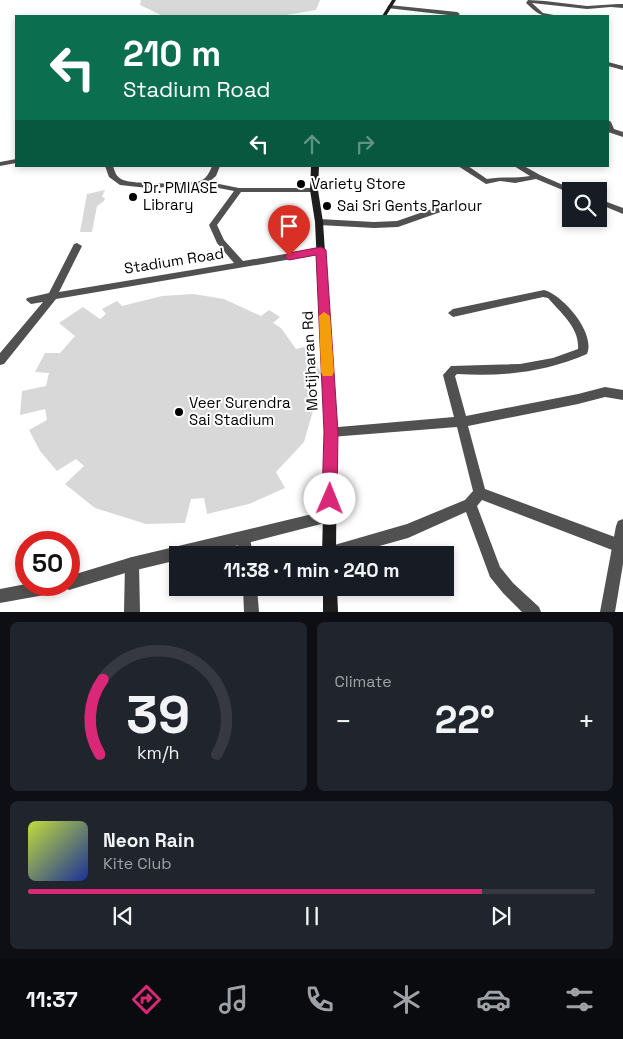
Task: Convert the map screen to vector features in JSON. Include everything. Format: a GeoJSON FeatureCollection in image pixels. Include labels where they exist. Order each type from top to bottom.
{"type":"FeatureCollection","features":[{"type":"Feature","properties":{"kind":"main road"},"geometry":{"type":"LineString","coordinates":[[385,15],[394,0]]}},
{"type":"Feature","properties":{"kind":"main road","name":"Motijharan Rd"},"geometry":{"type":"LineString","coordinates":[[315,167],[314,190],[321,250],[331,432],[329,546]]}},
{"type":"Feature","properties":{"kind":"main road"},"geometry":{"type":"LineString","coordinates":[[330,596],[331,612]]}},
{"type":"Feature","properties":{"kind":"street"},"geometry":{"type":"LineString","coordinates":[[528,1],[550,1],[596,8],[610,4],[623,6]]}},
{"type":"Feature","properties":{"kind":"street"},"geometry":{"type":"LineString","coordinates":[[528,1],[541,14],[548,15]]}},
{"type":"Feature","properties":{"kind":"street"},"geometry":{"type":"LineString","coordinates":[[560,9],[564,4]]}},
{"type":"Feature","properties":{"kind":"street"},"geometry":{"type":"LineString","coordinates":[[389,7],[457,14]]}},
{"type":"Feature","properties":{"kind":"street"},"geometry":{"type":"LineString","coordinates":[[609,64],[623,68]]}},
{"type":"Feature","properties":{"kind":"street"},"geometry":{"type":"LineString","coordinates":[[609,69],[623,73]]}},
{"type":"Feature","properties":{"kind":"street"},"geometry":{"type":"LineString","coordinates":[[609,125],[611,130],[623,135]]}},
{"type":"Feature","properties":{"kind":"street"},"geometry":{"type":"LineString","coordinates":[[0,164],[15,161]]}},
{"type":"Feature","properties":{"kind":"street"},"geometry":{"type":"LineString","coordinates":[[109,167],[112,175],[120,184],[148,186],[203,182],[239,190],[314,190]]}},
{"type":"Feature","properties":{"kind":"street"},"geometry":{"type":"LineString","coordinates":[[203,182],[213,174],[216,167]]}},
{"type":"Feature","properties":{"kind":"street"},"geometry":{"type":"LineString","coordinates":[[464,167],[486,182],[500,179],[514,181],[538,178]]}},
{"type":"Feature","properties":{"kind":"street"},"geometry":{"type":"LineString","coordinates":[[520,167],[538,178],[562,187]]}},
{"type":"Feature","properties":{"kind":"street"},"geometry":{"type":"LineString","coordinates":[[239,190],[214,225],[220,241],[241,266]]}},
{"type":"Feature","properties":{"kind":"street"},"geometry":{"type":"LineString","coordinates":[[607,205],[623,211]]}},
{"type":"Feature","properties":{"kind":"street"},"geometry":{"type":"LineString","coordinates":[[319,222],[374,225],[398,224],[449,206]]}},
{"type":"Feature","properties":{"kind":"street"},"geometry":{"type":"LineString","coordinates":[[0,362],[52,297],[77,246]]}},
{"type":"Feature","properties":{"kind":"street","name":"Stadium Road"},"geometry":{"type":"LineString","coordinates":[[31,300],[241,266],[321,250]]}},
{"type":"Feature","properties":{"kind":"street"},"geometry":{"type":"LineString","coordinates":[[453,313],[544,293],[551,296],[583,334],[585,343],[583,351],[552,362],[516,369],[488,371],[454,369],[449,375],[480,493]]}},
{"type":"Feature","properties":{"kind":"street"},"geometry":{"type":"LineString","coordinates":[[331,432],[462,422],[605,392],[623,395]]}},
{"type":"Feature","properties":{"kind":"street"},"geometry":{"type":"LineString","coordinates":[[356,546],[408,531],[470,504],[480,493]]}},
{"type":"Feature","properties":{"kind":"street"},"geometry":{"type":"LineString","coordinates":[[480,493],[620,546]]}},
{"type":"Feature","properties":{"kind":"street"},"geometry":{"type":"LineString","coordinates":[[470,504],[495,572],[508,588],[534,612]]}},
{"type":"Feature","properties":{"kind":"street"},"geometry":{"type":"LineString","coordinates":[[80,581],[132,564],[329,516]]}},
{"type":"Feature","properties":{"kind":"street"},"geometry":{"type":"LineString","coordinates":[[607,612],[623,526]]}},
{"type":"Feature","properties":{"kind":"street"},"geometry":{"type":"LineString","coordinates":[[244,538],[245,546]]}},
{"type":"Feature","properties":{"kind":"street"},"geometry":{"type":"LineString","coordinates":[[132,564],[132,612]]}},
{"type":"Feature","properties":{"kind":"street"},"geometry":{"type":"LineString","coordinates":[[0,596],[15,593]]}},
{"type":"Feature","properties":{"kind":"street"},"geometry":{"type":"LineString","coordinates":[[251,596],[252,612]]}},
{"type":"Feature","properties":{"kind":"shaded area"},"geometry":{"type":"Polygon","coordinates":[[[141,0],[320,0],[316,10],[286,15],[161,15],[140,5],[141,0]]]}},
{"type":"Feature","properties":{"kind":"shaded area"},"geometry":{"type":"Polygon","coordinates":[[[105,190],[102,197],[105,198],[104,201],[97,206],[92,232],[80,232],[87,194],[105,190]]]}},
{"type":"Feature","properties":{"kind":"shaded area","name":"Veer Surendra Sai Stadium"},"geometry":{"type":"Polygon","coordinates":[[[193,294],[224,299],[261,316],[269,310],[280,317],[273,323],[281,328],[296,349],[308,346],[324,379],[312,382],[317,397],[304,442],[276,472],[285,488],[249,504],[207,514],[204,498],[191,499],[185,523],[146,524],[95,508],[65,484],[84,466],[76,459],[57,471],[40,451],[29,430],[47,420],[45,409],[20,415],[22,391],[46,386],[49,373],[35,372],[45,353],[60,353],[75,336],[59,323],[83,307],[100,319],[106,314],[102,309],[117,301],[122,306],[162,296],[193,294]]]}},
{"type":"Feature","properties":{"kind":"slow traffic"},"geometry":{"type":"LineString","coordinates":[[324,316],[328,372]]}},
{"type":"Feature","properties":{"kind":"place","name":"Variety Store"},"geometry":{"type":"Point","coordinates":[301,184]}},
{"type":"Feature","properties":{"kind":"place","name":"Dr. PMIASE Library"},"geometry":{"type":"Point","coordinates":[133,197]}},
{"type":"Feature","properties":{"kind":"place","name":"Sai Sri Gents Parlour"},"geometry":{"type":"Point","coordinates":[327,206]}},
{"type":"Feature","properties":{"kind":"place","name":"Veer Surendra Sai Stadium"},"geometry":{"type":"Point","coordinates":[179,412]}},
{"type":"Feature","properties":{"kind":"route"},"geometry":{"type":"LineString","coordinates":[[289,256],[321,250],[331,432],[330,499]]}}]}
